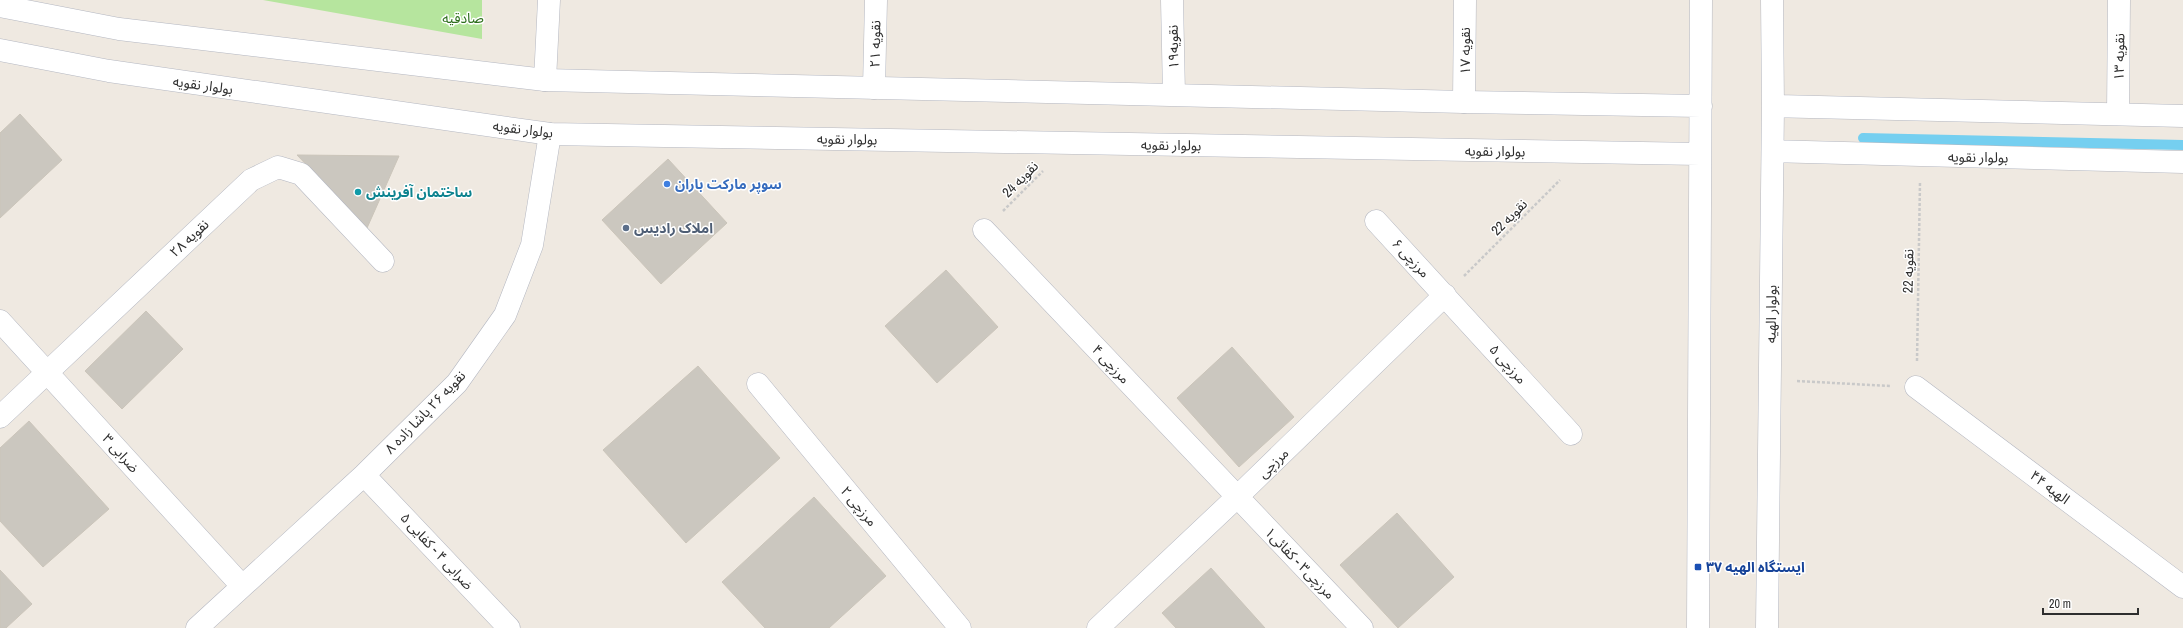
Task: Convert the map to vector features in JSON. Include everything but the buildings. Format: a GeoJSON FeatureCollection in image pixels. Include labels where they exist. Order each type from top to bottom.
{"type":"FeatureCollection","features":[{"type":"Feature","properties":{"kind":"main road"},"geometry":{"type":"LineString","coordinates":[[546,80],[549,0]]}},
{"type":"Feature","properties":{"kind":"main road","name":"نقویه ۲۱"},"geometry":{"type":"LineString","coordinates":[[874,88],[876,0]]}},
{"type":"Feature","properties":{"kind":"main road","name":"نقویه۱۹"},"geometry":{"type":"LineString","coordinates":[[1172,0],[1174,94]]}},
{"type":"Feature","properties":{"kind":"main road","name":"نقویه ۱۷"},"geometry":{"type":"LineString","coordinates":[[1464,102],[1465,0]]}},
{"type":"Feature","properties":{"kind":"main road"},"geometry":{"type":"LineString","coordinates":[[1698,628],[1701,0]]}},
{"type":"Feature","properties":{"kind":"main road","name":"بولوار الهیه"},"geometry":{"type":"LineString","coordinates":[[1767,628],[1773,151],[1772,0]]}},
{"type":"Feature","properties":{"kind":"main road","name":"نقویه ۱۳"},"geometry":{"type":"LineString","coordinates":[[2118,114],[2120,0]]}},
{"type":"Feature","properties":{"kind":"main road"},"geometry":{"type":"LineString","coordinates":[[0,6],[119,29],[546,80],[1464,102],[1701,106]]}},
{"type":"Feature","properties":{"kind":"main road","name":"بولوار نقویه"},"geometry":{"type":"LineString","coordinates":[[0,50],[109,71],[550,134],[1700,154]]}},
{"type":"Feature","properties":{"kind":"main road"},"geometry":{"type":"LineString","coordinates":[[1773,106],[2183,116]]}},
{"type":"Feature","properties":{"kind":"main road","name":"نقویه ۲۶ پاشا زاده ۸"},"geometry":{"type":"LineString","coordinates":[[197,628],[364,475],[457,383],[505,315],[532,245],[550,134]]}},
{"type":"Feature","properties":{"kind":"main road","name":"بولوار نقویه"},"geometry":{"type":"LineString","coordinates":[[1773,151],[2183,162]]}},
{"type":"Feature","properties":{"kind":"main road","name":"نقویه ۲۸"},"geometry":{"type":"LineString","coordinates":[[0,416],[251,180],[278,166],[301,174],[383,261]]}},
{"type":"Feature","properties":{"kind":"main road","name":"مرزچی ۶"},"geometry":{"type":"LineString","coordinates":[[1376,221],[1445,295]]}},
{"type":"Feature","properties":{"kind":"main road","name":"مرزچی ۴"},"geometry":{"type":"LineString","coordinates":[[984,230],[1237,497]]}},
{"type":"Feature","properties":{"kind":"main road","name":"مرزچی ۵"},"geometry":{"type":"LineString","coordinates":[[1445,295],[1571,434]]}},
{"type":"Feature","properties":{"kind":"main road","name":"مرزچی"},"geometry":{"type":"LineString","coordinates":[[1098,628],[1237,497],[1445,295]]}},
{"type":"Feature","properties":{"kind":"main road","name":"ضرابی ۳"},"geometry":{"type":"LineString","coordinates":[[0,321],[242,586]]}},
{"type":"Feature","properties":{"kind":"main road","name":"مرزچی ۲"},"geometry":{"type":"LineString","coordinates":[[758,384],[960,628]]}},
{"type":"Feature","properties":{"kind":"main road","name":"الهیه ۴۴"},"geometry":{"type":"LineString","coordinates":[[1916,387],[2183,587]]}},
{"type":"Feature","properties":{"kind":"main road","name":"ضرابی ۴ - کفایی ۵"},"geometry":{"type":"LineString","coordinates":[[364,475],[510,628]]}},
{"type":"Feature","properties":{"kind":"main road","name":"مرزچی۳ - کفائی۱"},"geometry":{"type":"LineString","coordinates":[[1237,497],[1362,628]]}},
{"type":"Feature","properties":{"kind":"path","name":"نقویه 24"},"geometry":{"type":"LineString","coordinates":[[984,230],[1070,143]]}},
{"type":"Feature","properties":{"kind":"path","name":"نقویه 22"},"geometry":{"type":"LineString","coordinates":[[1445,295],[1587,152]]}},
{"type":"Feature","properties":{"kind":"path","name":"نقویه 22"},"geometry":{"type":"LineString","coordinates":[[1916,387],[1921,155]]}},
{"type":"Feature","properties":{"kind":"path"},"geometry":{"type":"LineString","coordinates":[[1770,380],[1916,387]]}},
{"type":"Feature","properties":{"kind":"green space","name":"صادقیه"},"geometry":{"type":"Polygon","coordinates":[[[263,0],[482,0],[482,39],[263,0]]]}},
{"type":"Feature","properties":{"kind":"waterway"},"geometry":{"type":"LineString","coordinates":[[1863,138],[2183,145]]}},
{"type":"Feature","properties":{"kind":"place","name":"سوپر مارکت باران"},"geometry":{"type":"Point","coordinates":[667,184]}},
{"type":"Feature","properties":{"kind":"place","name":"ساختمان آفرینش"},"geometry":{"type":"Point","coordinates":[358,192]}},
{"type":"Feature","properties":{"kind":"place","name":"املاک رادیس"},"geometry":{"type":"Point","coordinates":[626,228]}},
{"type":"Feature","properties":{"kind":"place","name":"ایستگاه الهیه ۳۷"},"geometry":{"type":"Point","coordinates":[1698,567]}}]}
